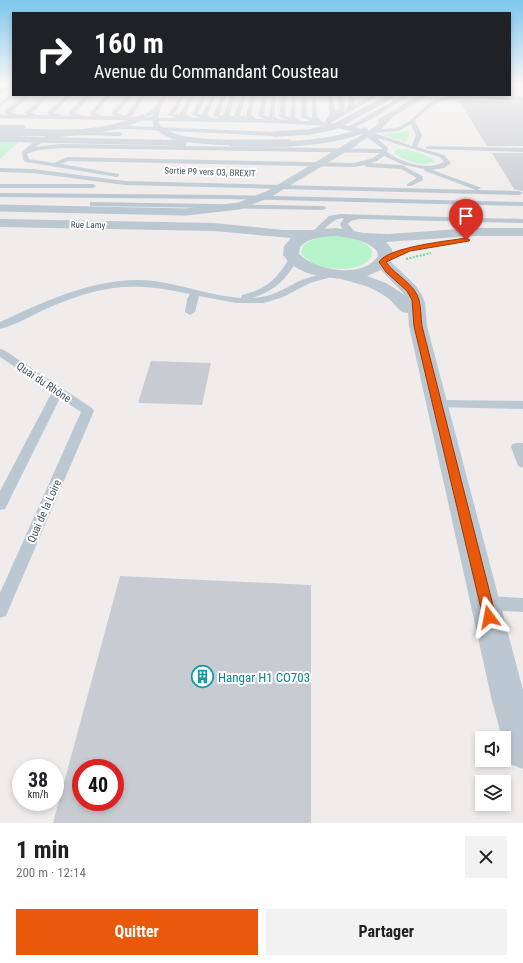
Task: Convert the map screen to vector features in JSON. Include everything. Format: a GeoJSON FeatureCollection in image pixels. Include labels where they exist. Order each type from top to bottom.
{"type":"FeatureCollection","features":[{"type":"Feature","properties":{"kind":"street","name":"Rue Lamy"},"geometry":{"type":"LineString","coordinates":[[0,223],[227,227],[283,234],[336,232],[388,238],[469,232],[523,232]]}},
{"type":"Feature","properties":{"kind":"street","name":"Rue Lamy"},"geometry":{"type":"LineString","coordinates":[[176,227],[236,235],[272,244],[292,256],[300,265],[310,269],[338,274]]}},
{"type":"Feature","properties":{"kind":"street"},"geometry":{"type":"LineString","coordinates":[[292,256],[291,247],[295,242],[313,234]]}},
{"type":"Feature","properties":{"kind":"street"},"geometry":{"type":"LineString","coordinates":[[359,235],[380,245],[385,253],[392,256]]}},
{"type":"Feature","properties":{"kind":"street"},"geometry":{"type":"LineString","coordinates":[[338,274],[368,271],[392,256],[418,247],[466,240],[523,236]]}},
{"type":"Feature","properties":{"kind":"street"},"geometry":{"type":"LineString","coordinates":[[392,256],[388,270],[410,290],[414,296],[418,326],[509,701],[523,751]]}},
{"type":"Feature","properties":{"kind":"street"},"geometry":{"type":"LineString","coordinates":[[338,274],[377,285],[393,292],[403,302],[418,326]]}},
{"type":"Feature","properties":{"kind":"lane"},"geometry":{"type":"LineString","coordinates":[[0,126],[93,127],[128,121]]}},
{"type":"Feature","properties":{"kind":"lane"},"geometry":{"type":"LineString","coordinates":[[0,130],[95,130],[132,121]]}},
{"type":"Feature","properties":{"kind":"lane"},"geometry":{"type":"LineString","coordinates":[[155,121],[158,128],[186,139],[237,143]]}},
{"type":"Feature","properties":{"kind":"lane"},"geometry":{"type":"LineString","coordinates":[[285,121],[319,125]]}},
{"type":"Feature","properties":{"kind":"lane"},"geometry":{"type":"LineString","coordinates":[[312,121],[319,125]]}},
{"type":"Feature","properties":{"kind":"lane"},"geometry":{"type":"LineString","coordinates":[[315,121],[319,125]]}},
{"type":"Feature","properties":{"kind":"lane"},"geometry":{"type":"LineString","coordinates":[[317,121],[319,125]]}},
{"type":"Feature","properties":{"kind":"lane"},"geometry":{"type":"LineString","coordinates":[[0,135],[56,136],[160,133],[275,134],[309,132],[334,127],[344,121]]}},
{"type":"Feature","properties":{"kind":"lane"},"geometry":{"type":"LineString","coordinates":[[351,127],[362,121]]}},
{"type":"Feature","properties":{"kind":"lane"},"geometry":{"type":"LineString","coordinates":[[0,139],[298,143],[326,140],[361,131],[382,121]]}},
{"type":"Feature","properties":{"kind":"lane"},"geometry":{"type":"LineString","coordinates":[[0,208],[186,212],[239,206],[255,201],[283,186],[378,128],[385,121]]}},
{"type":"Feature","properties":{"kind":"lane"},"geometry":{"type":"LineString","coordinates":[[367,133],[399,129],[411,121]]}},
{"type":"Feature","properties":{"kind":"lane"},"geometry":{"type":"LineString","coordinates":[[412,121],[419,135],[417,148]]}},
{"type":"Feature","properties":{"kind":"lane"},"geometry":{"type":"LineString","coordinates":[[162,122],[319,125],[328,122],[351,127],[406,146],[417,148],[523,150]]}},
{"type":"Feature","properties":{"kind":"lane"},"geometry":{"type":"LineString","coordinates":[[0,126],[41,125]]}},
{"type":"Feature","properties":{"kind":"lane"},"geometry":{"type":"LineString","coordinates":[[64,125],[275,134]]}},
{"type":"Feature","properties":{"kind":"lane"},"geometry":{"type":"LineString","coordinates":[[0,170],[33,172],[110,182],[154,184],[515,193],[474,188],[388,156],[385,150],[375,139],[367,133]]}},
{"type":"Feature","properties":{"kind":"lane"},"geometry":{"type":"LineString","coordinates":[[24,153],[33,144],[44,138],[56,136]]}},
{"type":"Feature","properties":{"kind":"lane"},"geometry":{"type":"LineString","coordinates":[[24,153],[37,148],[53,146],[385,150],[406,146]]}},
{"type":"Feature","properties":{"kind":"lane"},"geometry":{"type":"LineString","coordinates":[[417,148],[446,159],[448,161],[446,165],[451,174],[450,178]]}},
{"type":"Feature","properties":{"kind":"lane"},"geometry":{"type":"LineString","coordinates":[[354,164],[373,161],[381,157],[385,150]]}},
{"type":"Feature","properties":{"kind":"lane","name":"Sortie P9 vers O3, BREXIT"},"geometry":{"type":"LineString","coordinates":[[24,153],[26,160],[130,177],[177,180],[438,184]]}},
{"type":"Feature","properties":{"kind":"lane"},"geometry":{"type":"LineString","coordinates":[[60,166],[57,163],[67,159],[354,164],[402,167],[420,177],[420,180],[409,184]]}},
{"type":"Feature","properties":{"kind":"lane"},"geometry":{"type":"LineString","coordinates":[[0,163],[44,167],[154,184]]}},
{"type":"Feature","properties":{"kind":"lane"},"geometry":{"type":"LineString","coordinates":[[418,167],[435,168],[446,165]]}},
{"type":"Feature","properties":{"kind":"lane"},"geometry":{"type":"LineString","coordinates":[[0,178],[48,179],[105,185],[186,189],[343,189]]}},
{"type":"Feature","properties":{"kind":"lane"},"geometry":{"type":"LineString","coordinates":[[403,190],[438,184],[450,178]]}},
{"type":"Feature","properties":{"kind":"lane"},"geometry":{"type":"LineString","coordinates":[[0,186],[105,185]]}},
{"type":"Feature","properties":{"kind":"lane"},"geometry":{"type":"LineString","coordinates":[[0,191],[118,196]]}},
{"type":"Feature","properties":{"kind":"lane"},"geometry":{"type":"LineString","coordinates":[[0,195],[150,196],[523,204]]}},
{"type":"Feature","properties":{"kind":"lane"},"geometry":{"type":"LineString","coordinates":[[0,201],[357,209],[399,202]]}},
{"type":"Feature","properties":{"kind":"lane"},"geometry":{"type":"LineString","coordinates":[[313,234],[330,219],[335,217],[523,221]]}},
{"type":"Feature","properties":{"kind":"lane"},"geometry":{"type":"LineString","coordinates":[[359,235],[345,227],[345,222],[350,219],[360,217]]}},
{"type":"Feature","properties":{"kind":"lane"},"geometry":{"type":"LineString","coordinates":[[228,299],[251,296],[273,285],[287,272],[292,256]]}},
{"type":"Feature","properties":{"kind":"lane"},"geometry":{"type":"LineString","coordinates":[[0,326],[74,294],[106,285],[131,283],[152,284],[228,299],[268,299],[308,281],[338,274]]}},
{"type":"Feature","properties":{"kind":"lane"},"geometry":{"type":"LineString","coordinates":[[190,312],[192,299],[196,293]]}},
{"type":"Feature","properties":{"kind":"lane","name":"Quai du Rhône"},"geometry":{"type":"LineString","coordinates":[[0,352],[88,411]]}},
{"type":"Feature","properties":{"kind":"lane"},"geometry":{"type":"LineString","coordinates":[[0,505],[58,391]]}},
{"type":"Feature","properties":{"kind":"lane"},"geometry":{"type":"LineString","coordinates":[[438,404],[523,405]]}},
{"type":"Feature","properties":{"kind":"lane","name":"Quai de la Loire"},"geometry":{"type":"LineString","coordinates":[[0,611],[88,411]]}},
{"type":"Feature","properties":{"kind":"lane"},"geometry":{"type":"LineString","coordinates":[[523,447],[517,447],[523,463]]}},
{"type":"Feature","properties":{"kind":"lane"},"geometry":{"type":"LineString","coordinates":[[486,603],[523,605]]}},
{"type":"Feature","properties":{"kind":"green space"},"geometry":{"type":"Polygon","coordinates":[[[409,131],[409,136],[406,142],[383,135],[409,131]]]}},
{"type":"Feature","properties":{"kind":"green space"},"geometry":{"type":"Polygon","coordinates":[[[0,138],[23,138],[0,159],[0,138]]]}},
{"type":"Feature","properties":{"kind":"green space"},"geometry":{"type":"Polygon","coordinates":[[[400,149],[417,152],[435,161],[425,164],[408,160],[394,153],[394,151],[400,149]]]}},
{"type":"Feature","properties":{"kind":"green space"},"geometry":{"type":"Polygon","coordinates":[[[339,236],[357,240],[366,244],[372,251],[371,258],[365,263],[356,267],[335,269],[315,264],[301,253],[303,246],[315,239],[339,236]]]}},
{"type":"Feature","properties":{"kind":"building"},"geometry":{"type":"Polygon","coordinates":[[[472,121],[523,121],[523,146],[487,146],[472,121]]]}},
{"type":"Feature","properties":{"kind":"building"},"geometry":{"type":"Polygon","coordinates":[[[492,153],[523,153],[523,191],[514,189],[492,153]]]}},
{"type":"Feature","properties":{"kind":"building"},"geometry":{"type":"Polygon","coordinates":[[[151,361],[211,363],[202,405],[138,403],[151,361]]]}},
{"type":"Feature","properties":{"kind":"building","name":"Hangar H1 CO703"},"geometry":{"type":"Polygon","coordinates":[[[120,576],[311,585],[311,823],[53,823],[56,811],[64,811],[64,782],[120,576]]]}},
{"type":"Feature","properties":{"kind":"place","name":"Hangar H1 CO703"},"geometry":{"type":"Point","coordinates":[202,677]}},
{"type":"Feature","properties":{"kind":"route"},"geometry":{"type":"LineString","coordinates":[[466,240],[401,251],[384,259],[383,262],[388,270],[410,290],[416,300],[418,326],[489,617]]}}]}
